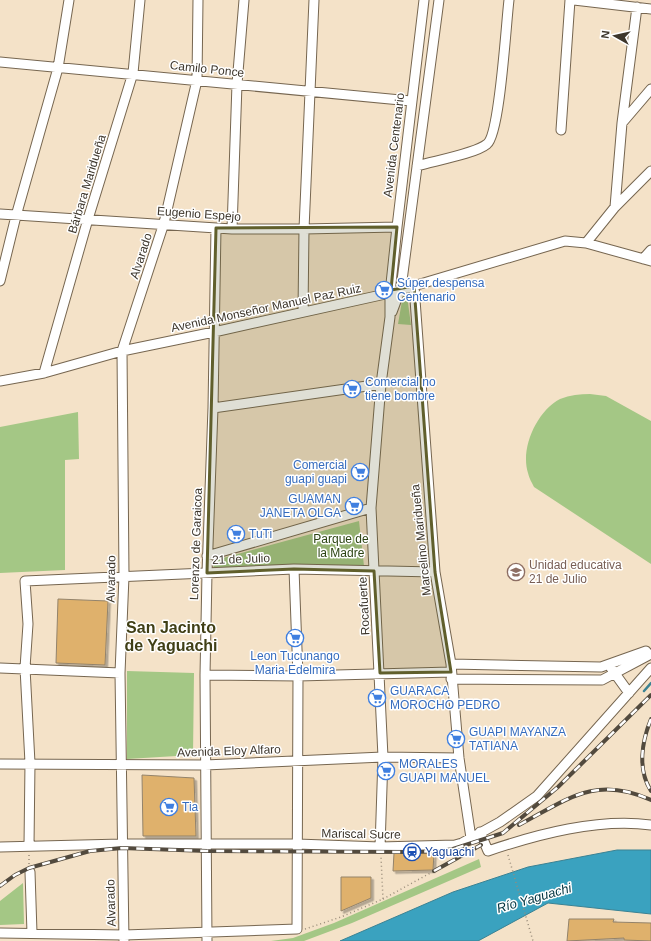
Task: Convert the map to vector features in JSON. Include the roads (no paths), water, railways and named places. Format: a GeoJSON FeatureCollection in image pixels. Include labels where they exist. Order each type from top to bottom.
{"type":"FeatureCollection","features":[{"type":"Feature","properties":{"kind":"street"},"geometry":{"type":"LineString","coordinates":[[0,281],[16,216],[58,68],[69,0]]}},
{"type":"Feature","properties":{"kind":"street","name":"Bárbara Maridueña"},"geometry":{"type":"LineString","coordinates":[[44,373],[88,219],[133,73],[140,0]]}},
{"type":"Feature","properties":{"kind":"street","name":"Alvarado"},"geometry":{"type":"LineString","coordinates":[[124,938],[120,673],[124,576],[122,351],[164,223],[197,80],[198,0]]}},
{"type":"Feature","properties":{"kind":"street"},"geometry":{"type":"LineString","coordinates":[[232,229],[237,84],[244,0]]}},
{"type":"Feature","properties":{"kind":"street"},"geometry":{"type":"LineString","coordinates":[[303,312],[304,229],[314,0]]}},
{"type":"Feature","properties":{"kind":"street","name":"Avenida Centenario"},"geometry":{"type":"LineString","coordinates":[[390,293],[411,101],[424,0]]}},
{"type":"Feature","properties":{"kind":"street"},"geometry":{"type":"LineString","coordinates":[[402,288],[439,0]]}},
{"type":"Feature","properties":{"kind":"street"},"geometry":{"type":"LineString","coordinates":[[417,166],[478,150],[487,144],[492,138],[497,115],[509,0]]}},
{"type":"Feature","properties":{"kind":"street"},"geometry":{"type":"LineString","coordinates":[[561,130],[570,0]]}},
{"type":"Feature","properties":{"kind":"street"},"geometry":{"type":"LineString","coordinates":[[574,0],[651,9]]}},
{"type":"Feature","properties":{"kind":"street"},"geometry":{"type":"LineString","coordinates":[[615,207],[622,124],[637,7]]}},
{"type":"Feature","properties":{"kind":"street","name":"Camilo Ponce"},"geometry":{"type":"LineString","coordinates":[[0,62],[133,73],[411,101]]}},
{"type":"Feature","properties":{"kind":"street"},"geometry":{"type":"LineString","coordinates":[[622,124],[651,89]]}},
{"type":"Feature","properties":{"kind":"street"},"geometry":{"type":"LineString","coordinates":[[586,242],[615,207],[651,171]]}},
{"type":"Feature","properties":{"kind":"street","name":"Eugenio Espejo"},"geometry":{"type":"LineString","coordinates":[[0,214],[164,223],[232,229],[397,227]]}},
{"type":"Feature","properties":{"kind":"street","name":"Lorenzo de Garaicoa"},"geometry":{"type":"LineString","coordinates":[[207,937],[205,675],[207,556],[213,408],[216,228]]}},
{"type":"Feature","properties":{"kind":"street","name":"Avenida Monseñor Manuel Paz Ruiz"},"geometry":{"type":"LineString","coordinates":[[0,381],[44,373],[122,351],[390,293],[402,288],[414,286],[565,241],[586,242],[647,260]]}},
{"type":"Feature","properties":{"kind":"street"},"geometry":{"type":"LineString","coordinates":[[647,260],[651,250]]}},
{"type":"Feature","properties":{"kind":"street","name":"Marcelino Maridueña"},"geometry":{"type":"LineString","coordinates":[[414,286],[435,572],[451,672],[458,758],[470,838]]}},
{"type":"Feature","properties":{"kind":"street","name":"Rocafuerte"},"geometry":{"type":"LineString","coordinates":[[390,317],[402,288]]}},
{"type":"Feature","properties":{"kind":"street","name":"Rocafuerte"},"geometry":{"type":"LineString","coordinates":[[380,847],[383,757],[371,508],[381,384],[390,317],[390,293]]}},
{"type":"Feature","properties":{"kind":"street"},"geometry":{"type":"LineString","coordinates":[[213,408],[381,384]]}},
{"type":"Feature","properties":{"kind":"street"},"geometry":{"type":"LineString","coordinates":[[207,556],[371,508]]}},
{"type":"Feature","properties":{"kind":"street"},"geometry":{"type":"LineString","coordinates":[[0,933],[32,933],[124,938],[207,937],[296,929],[298,676],[294,569]]}},
{"type":"Feature","properties":{"kind":"street","name":"21 de Julio"},"geometry":{"type":"LineString","coordinates":[[25,668],[28,624],[25,580],[294,569],[435,572]]}},
{"type":"Feature","properties":{"kind":"street"},"geometry":{"type":"LineString","coordinates":[[205,675],[298,676],[602,667],[651,649]]}},
{"type":"Feature","properties":{"kind":"street"},"geometry":{"type":"LineString","coordinates":[[451,672],[602,680],[651,654]]}},
{"type":"Feature","properties":{"kind":"street"},"geometry":{"type":"LineString","coordinates":[[608,665],[629,693]]}},
{"type":"Feature","properties":{"kind":"street"},"geometry":{"type":"LineString","coordinates":[[0,668],[120,673]]}},
{"type":"Feature","properties":{"kind":"street"},"geometry":{"type":"LineString","coordinates":[[25,668],[30,763],[29,845]]}},
{"type":"Feature","properties":{"kind":"street","name":"Mariscal Sucre"},"geometry":{"type":"LineString","coordinates":[[0,847],[29,845],[122,844],[297,844],[380,847],[448,846],[462,843],[500,822],[537,796],[651,668]]}},
{"type":"Feature","properties":{"kind":"street","name":"Avenida Eloy Alfaro"},"geometry":{"type":"LineString","coordinates":[[0,764],[205,765],[383,757],[458,758]]}},
{"type":"Feature","properties":{"kind":"street"},"geometry":{"type":"LineString","coordinates":[[480,832],[488,851],[589,825],[631,822],[651,825]]}},
{"type":"Feature","properties":{"kind":"street"},"geometry":{"type":"LineString","coordinates":[[30,872],[32,933]]}},
{"type":"Feature","properties":{"kind":"water","name":"Río Yaguachi"},"geometry":{"type":"Polygon","coordinates":[[[617,850],[651,850],[651,914],[548,903],[478,941],[340,941],[453,892],[528,867],[617,850]]]}},
{"type":"Feature","properties":{"kind":"waterway"},"geometry":{"type":"LineString","coordinates":[[644,691],[651,683]]}},
{"type":"Feature","properties":{"kind":"railway"},"geometry":{"type":"LineString","coordinates":[[0,886],[15,875],[29,868],[90,851],[122,848],[207,851],[412,852],[453,849],[503,833],[558,787],[651,695]]}},
{"type":"Feature","properties":{"kind":"railway"},"geometry":{"type":"LineString","coordinates":[[651,719],[645,736],[642,755],[644,774],[651,791]]}},
{"type":"Feature","properties":{"kind":"railway"},"geometry":{"type":"LineString","coordinates":[[519,825],[582,793],[598,790],[614,790],[631,793],[651,800]]}},
{"type":"Feature","properties":{"kind":"railway"},"geometry":{"type":"LineString","coordinates":[[434,871],[481,845]]}},
{"type":"Feature","properties":{"kind":"place","name":"Súper despensa Centenario"},"geometry":{"type":"Point","coordinates":[384,290]}},
{"type":"Feature","properties":{"kind":"place","name":"Comercial no tiene bombre"},"geometry":{"type":"Point","coordinates":[352,389]}},
{"type":"Feature","properties":{"kind":"place","name":"Comercial guapi guapi"},"geometry":{"type":"Point","coordinates":[360,472]}},
{"type":"Feature","properties":{"kind":"place","name":"GUAMAN JANETA OLGA"},"geometry":{"type":"Point","coordinates":[354,506]}},
{"type":"Feature","properties":{"kind":"place","name":"TuTi"},"geometry":{"type":"Point","coordinates":[236,534]}},
{"type":"Feature","properties":{"kind":"place","name":"Unidad educativa 21 de Julio"},"geometry":{"type":"Point","coordinates":[516,572]}},
{"type":"Feature","properties":{"kind":"place","name":"Leon Tucunango Maria Edelmira"},"geometry":{"type":"Point","coordinates":[295,638]}},
{"type":"Feature","properties":{"kind":"place","name":"GUARACA MOROCHO PEDRO"},"geometry":{"type":"Point","coordinates":[377,698]}},
{"type":"Feature","properties":{"kind":"place","name":"GUAPI MAYANZA TATIANA"},"geometry":{"type":"Point","coordinates":[456,739]}},
{"type":"Feature","properties":{"kind":"place","name":"MORALES GUAPI MANUEL"},"geometry":{"type":"Point","coordinates":[386,771]}},
{"type":"Feature","properties":{"kind":"place","name":"Tia"},"geometry":{"type":"Point","coordinates":[169,807]}},
{"type":"Feature","properties":{"kind":"place","name":"Yaguachi"},"geometry":{"type":"Point","coordinates":[412,852]}},
{"type":"Feature","properties":{"kind":"district","name":"San Jacinto de Yaguachi"},"geometry":{"type":"Point","coordinates":[171,636]}},
{"type":"Feature","properties":{"kind":"park label","name":"Parque de la Madre"},"geometry":{"type":"Point","coordinates":[341,546]}}]}
